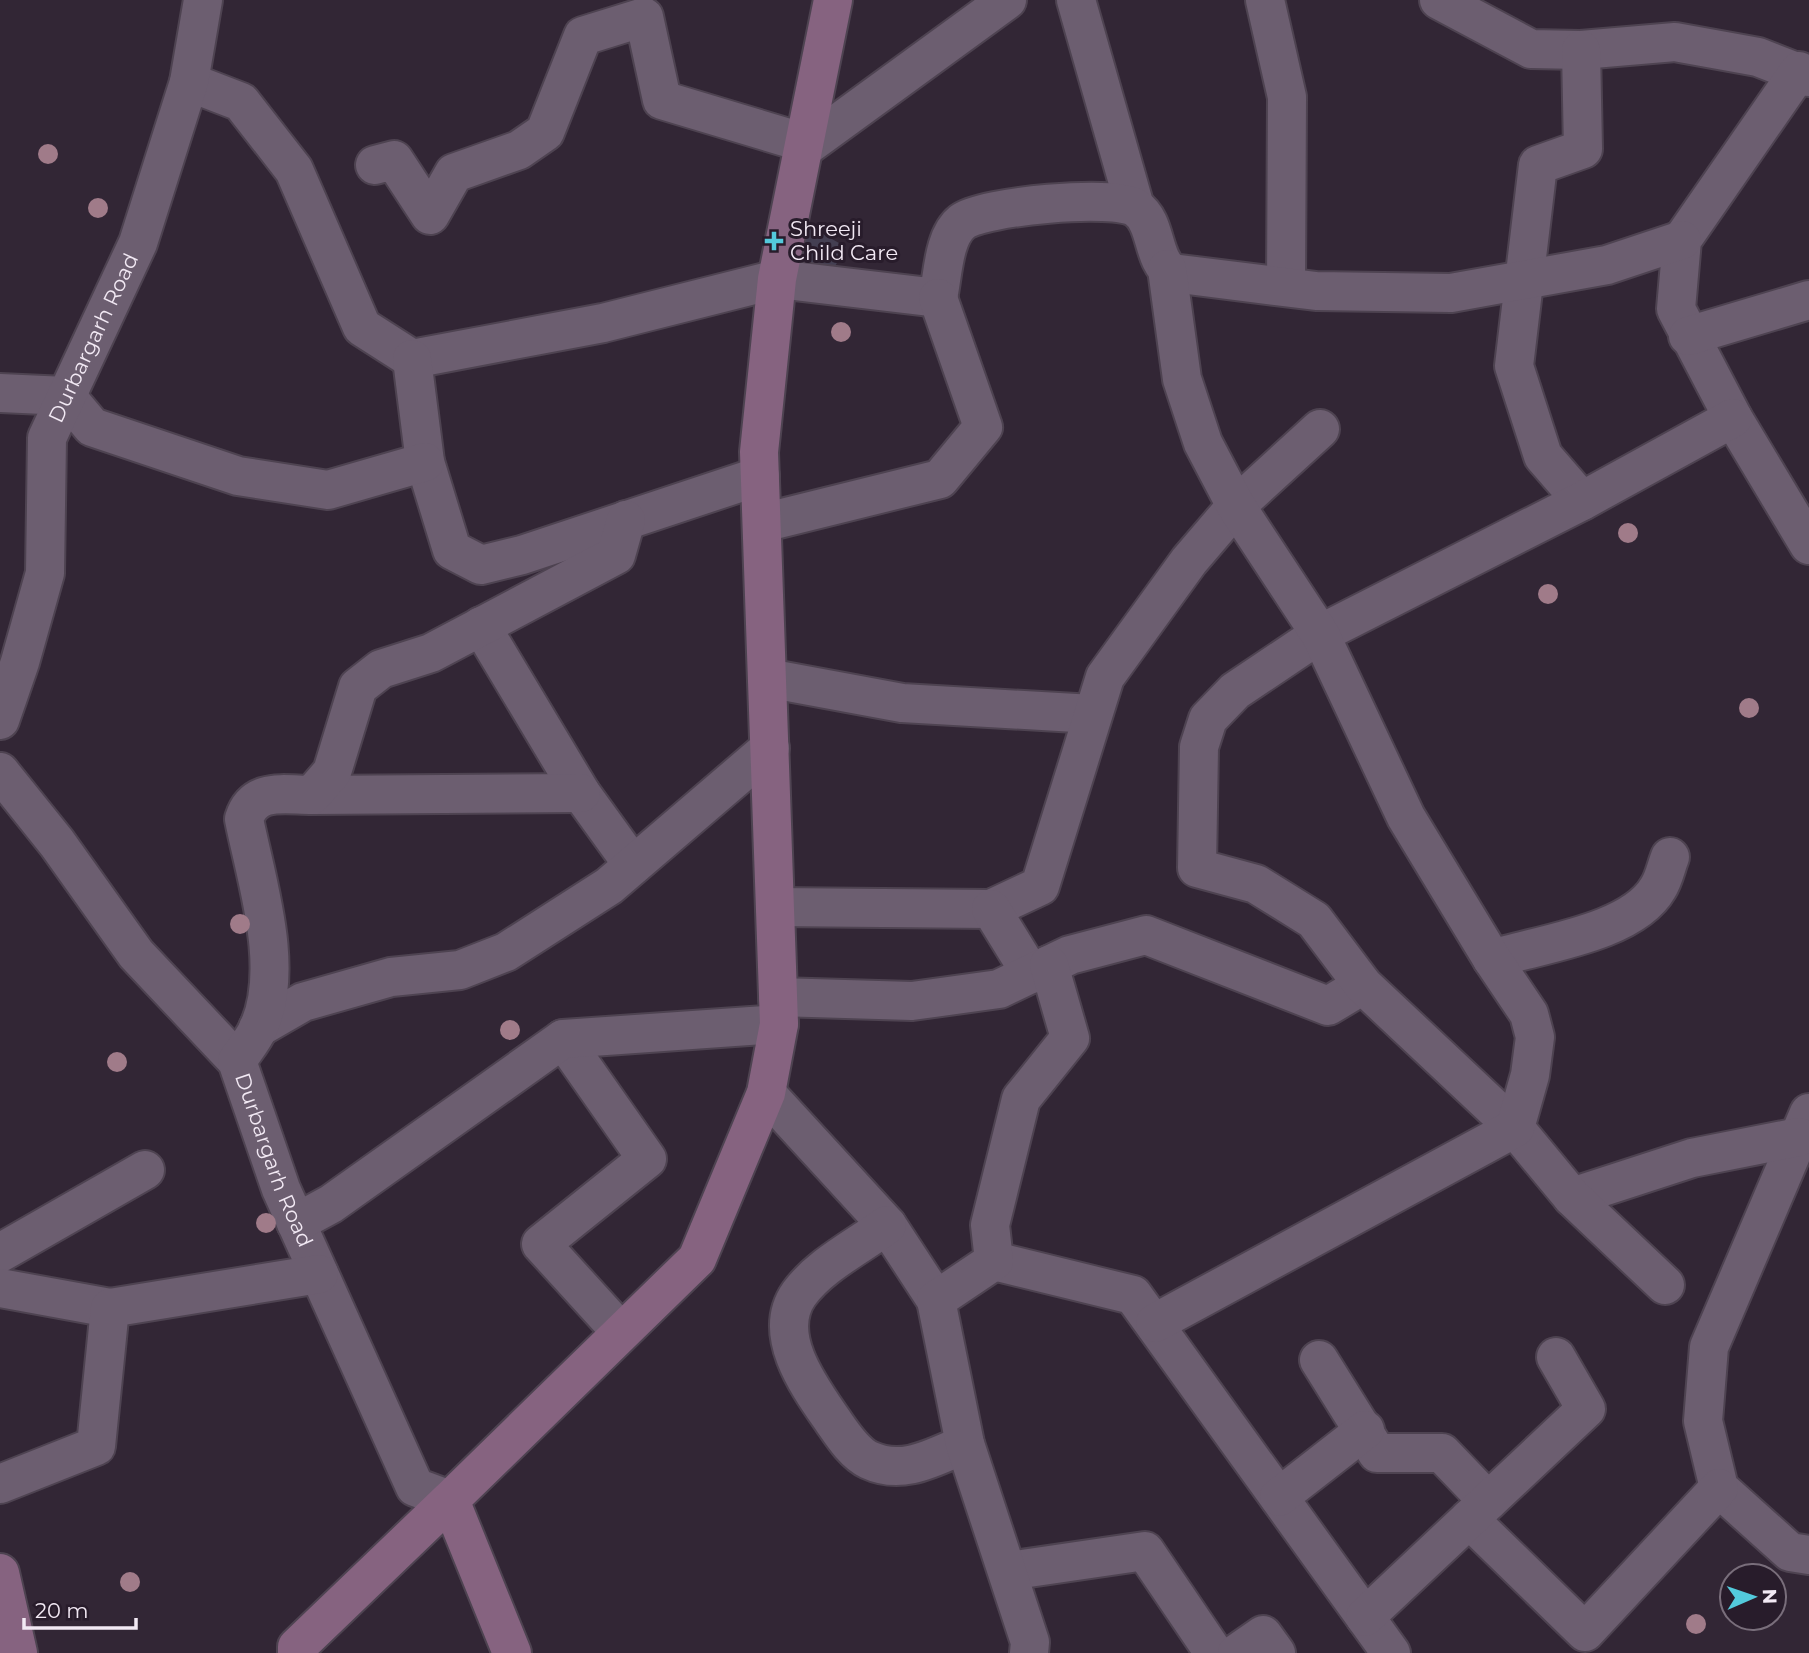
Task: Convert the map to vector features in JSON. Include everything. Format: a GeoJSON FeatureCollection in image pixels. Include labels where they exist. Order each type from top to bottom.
{"type":"FeatureCollection","features":[{"type":"Feature","properties":{"kind":"street","name":"Durbargarh Road"},"geometry":{"type":"LineString","coordinates":[[0,720],[20,662],[44,573],[47,438],[138,243],[189,82],[204,0]]}},
{"type":"Feature","properties":{"kind":"street"},"geometry":{"type":"LineString","coordinates":[[804,145],[1007,0]]}},
{"type":"Feature","properties":{"kind":"street"},"geometry":{"type":"LineString","coordinates":[[1076,0],[1135,207],[1150,225],[1167,269],[1182,379],[1203,443],[1236,506],[1320,634],[1406,817],[1492,959],[1529,1014],[1535,1037],[1530,1075],[1515,1128],[1155,1323]]}},
{"type":"Feature","properties":{"kind":"street"},"geometry":{"type":"LineString","coordinates":[[1265,0],[1287,97],[1286,286]]}},
{"type":"Feature","properties":{"kind":"street"},"geometry":{"type":"LineString","coordinates":[[1439,0],[1531,49],[1581,50],[1675,42],[1758,57],[1804,74],[1682,240],[1676,309],[1732,418],[1809,545]]}},
{"type":"Feature","properties":{"kind":"street"},"geometry":{"type":"LineString","coordinates":[[298,1653],[297,1647],[697,1259],[766,1093],[779,1010],[759,452],[777,279],[830,2]]}},
{"type":"Feature","properties":{"kind":"street"},"geometry":{"type":"LineString","coordinates":[[375,165],[394,160],[430,215],[454,173],[519,150],[545,132],[583,36],[644,18],[662,100],[804,145]]}},
{"type":"Feature","properties":{"kind":"street"},"geometry":{"type":"LineString","coordinates":[[1581,50],[1583,149],[1538,165],[1514,366],[1543,456],[1582,500]]}},
{"type":"Feature","properties":{"kind":"street"},"geometry":{"type":"LineString","coordinates":[[189,82],[241,102],[294,170],[362,327],[412,359],[603,323],[777,279],[938,298]]}},
{"type":"Feature","properties":{"kind":"street"},"geometry":{"type":"LineString","coordinates":[[762,523],[940,479],[983,427],[938,298],[951,236],[962,222],[980,213],[1073,203],[1116,202],[1135,207]]}},
{"type":"Feature","properties":{"kind":"street"},"geometry":{"type":"LineString","coordinates":[[1167,269],[1198,277],[1316,291],[1451,293],[1607,265],[1682,240]]}},
{"type":"Feature","properties":{"kind":"street"},"geometry":{"type":"LineString","coordinates":[[1688,336],[1809,300]]}},
{"type":"Feature","properties":{"kind":"street"},"geometry":{"type":"LineString","coordinates":[[412,359],[425,462],[452,550],[481,565],[522,555],[760,476]]}},
{"type":"Feature","properties":{"kind":"street"},"geometry":{"type":"LineString","coordinates":[[0,393],[66,396],[92,428],[238,475],[328,489],[425,462]]}},
{"type":"Feature","properties":{"kind":"street"},"geometry":{"type":"LineString","coordinates":[[1665,1286],[1572,1197],[1515,1128],[1363,985],[1314,920],[1256,884],[1197,868],[1199,747],[1208,719],[1234,691],[1320,634],[1582,500],[1732,418]]}},
{"type":"Feature","properties":{"kind":"street"},"geometry":{"type":"LineString","coordinates":[[775,908],[991,909],[1040,886],[1105,677],[1189,561],[1236,506],[1320,429]]}},
{"type":"Feature","properties":{"kind":"street"},"geometry":{"type":"LineString","coordinates":[[312,795],[332,772],[358,687],[381,669],[431,653],[616,555],[626,520]]}},
{"type":"Feature","properties":{"kind":"street"},"geometry":{"type":"LineString","coordinates":[[481,626],[581,793],[634,865]]}},
{"type":"Feature","properties":{"kind":"street"},"geometry":{"type":"LineString","coordinates":[[767,678],[902,703],[1093,714]]}},
{"type":"Feature","properties":{"kind":"street"},"geometry":{"type":"LineString","coordinates":[[258,1028],[303,1002],[391,977],[460,971],[506,952],[609,886],[770,748]]}},
{"type":"Feature","properties":{"kind":"street","name":"Durbargarh Road"},"geometry":{"type":"LineString","coordinates":[[0,772],[57,843],[136,954],[237,1060],[296,1223],[415,1487],[450,1500]]}},
{"type":"Feature","properties":{"kind":"street"},"geometry":{"type":"LineString","coordinates":[[237,1060],[258,1028],[270,978],[264,918],[244,819],[254,799],[264,794],[581,793]]}},
{"type":"Feature","properties":{"kind":"street"},"geometry":{"type":"LineString","coordinates":[[1492,959],[1601,930],[1628,918],[1658,889],[1670,857]]}},
{"type":"Feature","properties":{"kind":"street"},"geometry":{"type":"LineString","coordinates":[[991,909],[1040,970],[1070,1038],[1021,1100],[990,1225],[994,1261]]}},
{"type":"Feature","properties":{"kind":"street"},"geometry":{"type":"LineString","coordinates":[[296,1223],[331,1203],[563,1039],[779,1010],[912,1001],[999,989],[1070,956],[1146,934],[1328,1006],[1363,985]]}},
{"type":"Feature","properties":{"kind":"street"},"geometry":{"type":"LineString","coordinates":[[563,1039],[647,1159],[541,1244],[621,1332]]}},
{"type":"Feature","properties":{"kind":"street"},"geometry":{"type":"LineString","coordinates":[[766,1093],[887,1225],[936,1300],[965,1444],[1030,1642],[1029,1653]]}},
{"type":"Feature","properties":{"kind":"street"},"geometry":{"type":"LineString","coordinates":[[1572,1197],[1804,1125]]}},
{"type":"Feature","properties":{"kind":"street"},"geometry":{"type":"LineString","coordinates":[[1804,1125],[1709,1347],[1703,1421],[1719,1488],[1790,1552],[1809,1555]]}},
{"type":"Feature","properties":{"kind":"street"},"geometry":{"type":"LineString","coordinates":[[0,1254],[145,1170]]}},
{"type":"Feature","properties":{"kind":"street"},"geometry":{"type":"LineString","coordinates":[[887,1225],[818,1275],[797,1296],[792,1314],[790,1340],[800,1372],[846,1440],[867,1460],[891,1466],[913,1466],[965,1444]]}},
{"type":"Feature","properties":{"kind":"street"},"geometry":{"type":"LineString","coordinates":[[936,1300],[994,1261],[1133,1295],[1391,1653]]}},
{"type":"Feature","properties":{"kind":"street"},"geometry":{"type":"LineString","coordinates":[[0,1288],[110,1308],[319,1274]]}},
{"type":"Feature","properties":{"kind":"street"},"geometry":{"type":"LineString","coordinates":[[0,1484],[96,1446],[110,1308]]}},
{"type":"Feature","properties":{"kind":"street"},"geometry":{"type":"LineString","coordinates":[[1365,1617],[1586,1409],[1556,1357]]}},
{"type":"Feature","properties":{"kind":"street"},"geometry":{"type":"LineString","coordinates":[[1319,1360],[1377,1453],[1442,1453],[1479,1510],[1585,1642],[1719,1488]]}},
{"type":"Feature","properties":{"kind":"street"},"geometry":{"type":"LineString","coordinates":[[1279,1497],[1365,1430]]}},
{"type":"Feature","properties":{"kind":"street"},"geometry":{"type":"LineString","coordinates":[[450,1500],[512,1653]]}},
{"type":"Feature","properties":{"kind":"street"},"geometry":{"type":"LineString","coordinates":[[1008,1571],[1145,1551],[1214,1653]]}},
{"type":"Feature","properties":{"kind":"street"},"geometry":{"type":"LineString","coordinates":[[0,1573],[18,1653]]}},
{"type":"Feature","properties":{"kind":"street"},"geometry":{"type":"LineString","coordinates":[[1237,1653],[1263,1635],[1276,1653]]}},
{"type":"Feature","properties":{"kind":"building"},"geometry":{"type":"Polygon","coordinates":[[[802,222],[846,247],[830,275],[786,251],[802,222]]]}},
{"type":"Feature","properties":{"kind":"place","name":"Shreeji Child Care"},"geometry":{"type":"Point","coordinates":[774,241]}}]}
